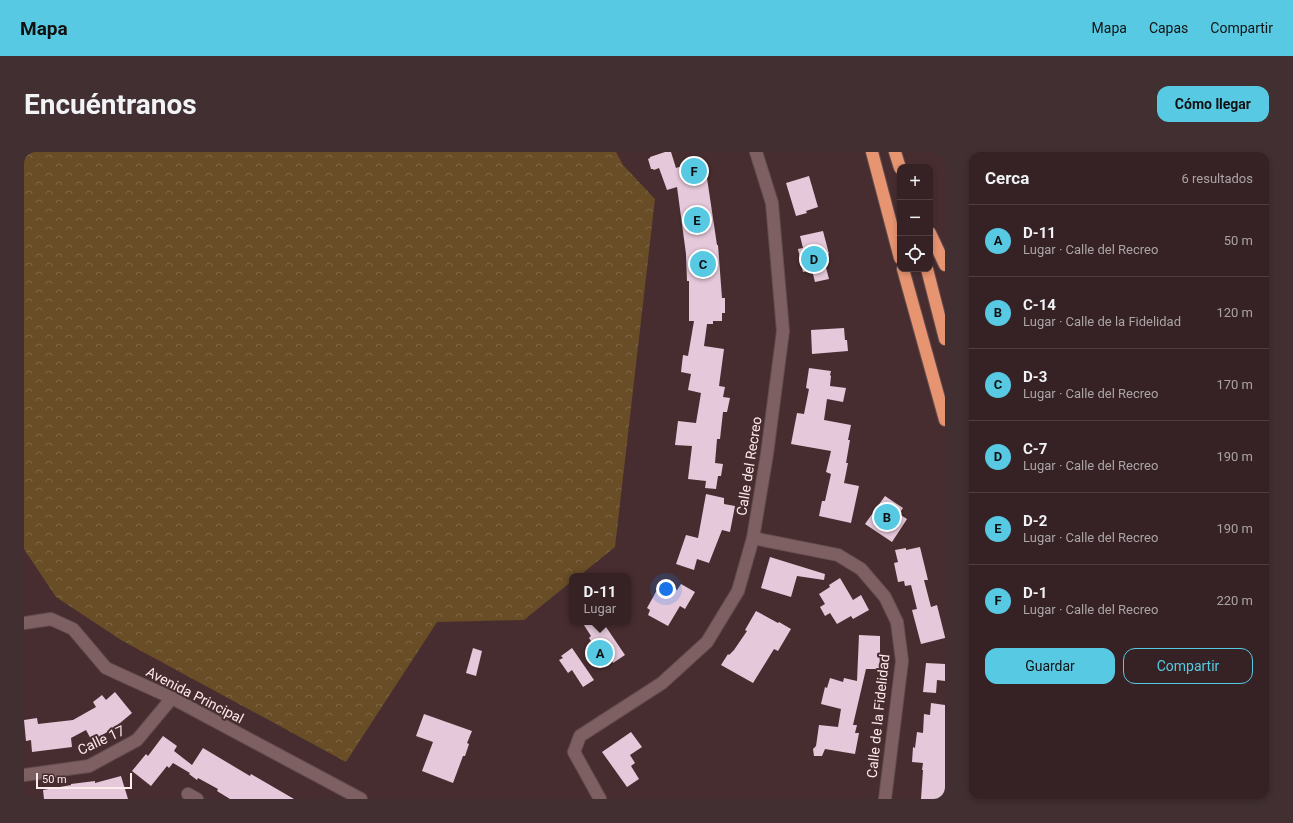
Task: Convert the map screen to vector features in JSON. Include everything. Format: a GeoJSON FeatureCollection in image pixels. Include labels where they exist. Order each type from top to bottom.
{"type":"FeatureCollection","features":[{"type":"Feature","properties":{"kind":"highway"},"geometry":{"type":"LineString","coordinates":[[872,152],[897,247]]}},
{"type":"Feature","properties":{"kind":"highway"},"geometry":{"type":"LineString","coordinates":[[895,152],[900,164]]}},
{"type":"Feature","properties":{"kind":"highway"},"geometry":{"type":"LineString","coordinates":[[931,236],[945,266]]}},
{"type":"Feature","properties":{"kind":"highway"},"geometry":{"type":"LineString","coordinates":[[904,272],[945,420]]}},
{"type":"Feature","properties":{"kind":"highway"},"geometry":{"type":"LineString","coordinates":[[928,272],[945,339]]}},
{"type":"Feature","properties":{"kind":"street","name":"Calle del Recreo"},"geometry":{"type":"LineString","coordinates":[[600,799],[574,752],[580,736],[662,683],[708,642],[738,590],[752,538],[767,454],[783,332],[772,203],[756,152]]}},
{"type":"Feature","properties":{"kind":"street","name":"Calle de la Fidelidad"},"geometry":{"type":"LineString","coordinates":[[752,538],[838,555],[861,569],[885,597],[897,622],[902,661],[885,799]]}},
{"type":"Feature","properties":{"kind":"street","name":"Avenida Principal"},"geometry":{"type":"LineString","coordinates":[[24,623],[51,619],[73,629],[106,668],[172,698],[361,799]]}},
{"type":"Feature","properties":{"kind":"street","name":"Calle 17"},"geometry":{"type":"LineString","coordinates":[[24,775],[89,766],[137,740],[172,698]]}},
{"type":"Feature","properties":{"kind":"green space"},"geometry":{"type":"Polygon","coordinates":[[[24,152],[616,152],[623,165],[655,199],[615,547],[583,573],[569,573],[569,583],[524,620],[437,622],[346,762],[121,640],[56,597],[24,549],[24,152]]]}},
{"type":"Feature","properties":{"kind":"building"},"geometry":{"type":"Polygon","coordinates":[[[665,152],[671,152],[676,168],[685,165],[690,167],[702,163],[707,178],[718,245],[722,298],[725,298],[725,313],[722,313],[722,321],[713,321],[713,324],[707,324],[704,346],[724,349],[719,386],[725,387],[723,397],[730,398],[727,412],[723,412],[720,439],[717,439],[715,463],[723,464],[721,476],[718,476],[716,489],[705,488],[706,481],[688,479],[692,446],[675,445],[678,421],[696,423],[701,393],[688,390],[691,374],[681,372],[683,355],[688,356],[694,321],[689,321],[689,281],[687,281],[686,254],[677,187],[667,190],[659,168],[654,170],[651,169],[648,159],[665,152]]]}},
{"type":"Feature","properties":{"kind":"building"},"geometry":{"type":"Polygon","coordinates":[[[809,176],[818,207],[806,211],[807,213],[796,216],[786,183],[809,176]]]}},
{"type":"Feature","properties":{"kind":"building"},"geometry":{"type":"Polygon","coordinates":[[[823,231],[829,254],[827,255],[829,263],[825,264],[829,279],[815,282],[812,270],[803,272],[798,249],[803,248],[800,236],[823,231]]]}},
{"type":"Feature","properties":{"kind":"building"},"geometry":{"type":"Polygon","coordinates":[[[844,328],[848,351],[812,354],[811,330],[844,328]]]}},
{"type":"Feature","properties":{"kind":"building"},"geometry":{"type":"Polygon","coordinates":[[[809,368],[831,371],[830,386],[846,388],[843,402],[827,399],[824,420],[851,425],[846,463],[848,463],[844,483],[859,486],[851,523],[819,516],[822,501],[825,501],[831,474],[826,472],[831,451],[791,444],[797,413],[804,414],[809,389],[806,388],[809,368]]]}},
{"type":"Feature","properties":{"kind":"building"},"geometry":{"type":"Polygon","coordinates":[[[706,494],[724,498],[724,504],[735,506],[730,532],[722,530],[709,563],[697,559],[694,570],[676,564],[686,535],[698,538],[706,494]]]}},
{"type":"Feature","properties":{"kind":"building"},"geometry":{"type":"Polygon","coordinates":[[[885,496],[903,508],[899,514],[907,519],[892,542],[865,524],[885,496]]]}},
{"type":"Feature","properties":{"kind":"building"},"geometry":{"type":"Polygon","coordinates":[[[920,547],[928,580],[924,580],[931,607],[937,605],[945,637],[921,644],[912,610],[917,609],[911,585],[905,586],[904,581],[898,582],[894,563],[898,562],[895,550],[906,548],[906,550],[920,547]]]}},
{"type":"Feature","properties":{"kind":"building"},"geometry":{"type":"Polygon","coordinates":[[[770,557],[825,574],[824,580],[797,576],[791,597],[761,588],[770,557]]]}},
{"type":"Feature","properties":{"kind":"building"},"geometry":{"type":"Polygon","coordinates":[[[840,578],[853,600],[861,595],[869,610],[853,619],[851,616],[837,624],[830,613],[825,616],[820,607],[825,604],[819,594],[840,578]]]}},
{"type":"Feature","properties":{"kind":"building"},"geometry":{"type":"Polygon","coordinates":[[[662,581],[677,590],[681,584],[695,592],[685,609],[680,606],[668,626],[648,615],[650,610],[647,608],[662,581]]]}},
{"type":"Feature","properties":{"kind":"building"},"geometry":{"type":"Polygon","coordinates":[[[756,611],[791,629],[778,651],[774,649],[753,683],[721,665],[728,654],[729,655],[734,650],[747,631],[745,630],[756,611]]]}},
{"type":"Feature","properties":{"kind":"building"},"geometry":{"type":"Polygon","coordinates":[[[584,625],[598,625],[599,627],[605,625],[625,655],[613,663],[612,661],[606,664],[589,638],[591,636],[584,625]]]}},
{"type":"Feature","properties":{"kind":"building"},"geometry":{"type":"Polygon","coordinates":[[[859,635],[880,636],[880,658],[879,669],[866,669],[853,725],[857,725],[855,733],[859,733],[855,754],[825,749],[822,756],[814,756],[813,749],[816,746],[819,725],[838,727],[841,709],[821,704],[825,687],[827,688],[830,678],[843,682],[844,678],[857,681],[859,635]]]}},
{"type":"Feature","properties":{"kind":"building"},"geometry":{"type":"Polygon","coordinates":[[[473,648],[482,651],[476,676],[466,673],[473,648]]]}},
{"type":"Feature","properties":{"kind":"building"},"geometry":{"type":"Polygon","coordinates":[[[572,648],[594,680],[583,687],[572,670],[568,673],[559,660],[563,658],[561,656],[572,648]]]}},
{"type":"Feature","properties":{"kind":"building"},"geometry":{"type":"Polygon","coordinates":[[[926,663],[945,664],[945,681],[937,680],[936,693],[923,692],[926,663]]]}},
{"type":"Feature","properties":{"kind":"building"},"geometry":{"type":"Polygon","coordinates":[[[115,692],[132,713],[114,728],[92,741],[86,730],[71,738],[72,747],[32,752],[31,740],[26,741],[24,720],[37,718],[38,724],[73,720],[96,707],[93,702],[102,695],[106,700],[115,692]]]}},
{"type":"Feature","properties":{"kind":"building"},"geometry":{"type":"Polygon","coordinates":[[[931,703],[945,705],[945,799],[921,799],[923,763],[912,762],[913,747],[915,748],[917,732],[923,733],[924,714],[930,715],[931,703]]]}},
{"type":"Feature","properties":{"kind":"building"},"geometry":{"type":"Polygon","coordinates":[[[424,714],[472,731],[467,743],[469,744],[465,756],[463,756],[453,783],[422,771],[433,742],[416,736],[424,714]]]}},
{"type":"Feature","properties":{"kind":"building"},"geometry":{"type":"Polygon","coordinates":[[[631,732],[642,747],[630,755],[635,763],[631,766],[639,779],[627,787],[602,752],[631,732]]]}},
{"type":"Feature","properties":{"kind":"building"},"geometry":{"type":"Polygon","coordinates":[[[163,736],[177,746],[174,751],[192,765],[203,748],[250,776],[251,774],[294,799],[230,799],[217,791],[218,789],[198,778],[197,780],[189,774],[190,773],[173,763],[169,768],[167,766],[151,786],[132,771],[146,754],[148,756],[163,736]]]}},
{"type":"Feature","properties":{"kind":"building"},"geometry":{"type":"Polygon","coordinates":[[[121,776],[128,799],[44,799],[43,790],[71,784],[95,781],[95,783],[121,776]]]}},
{"type":"Feature","properties":{"kind":"place","name":"D-1"},"geometry":{"type":"Point","coordinates":[694,171]}},
{"type":"Feature","properties":{"kind":"place","name":"D-2"},"geometry":{"type":"Point","coordinates":[697,220]}},
{"type":"Feature","properties":{"kind":"place","name":"C-7"},"geometry":{"type":"Point","coordinates":[814,259]}},
{"type":"Feature","properties":{"kind":"place","name":"D-3"},"geometry":{"type":"Point","coordinates":[703,264]}},
{"type":"Feature","properties":{"kind":"place","name":"C-14"},"geometry":{"type":"Point","coordinates":[887,517]}},
{"type":"Feature","properties":{"kind":"place","name":"D-11"},"geometry":{"type":"Point","coordinates":[600,653]}}]}
